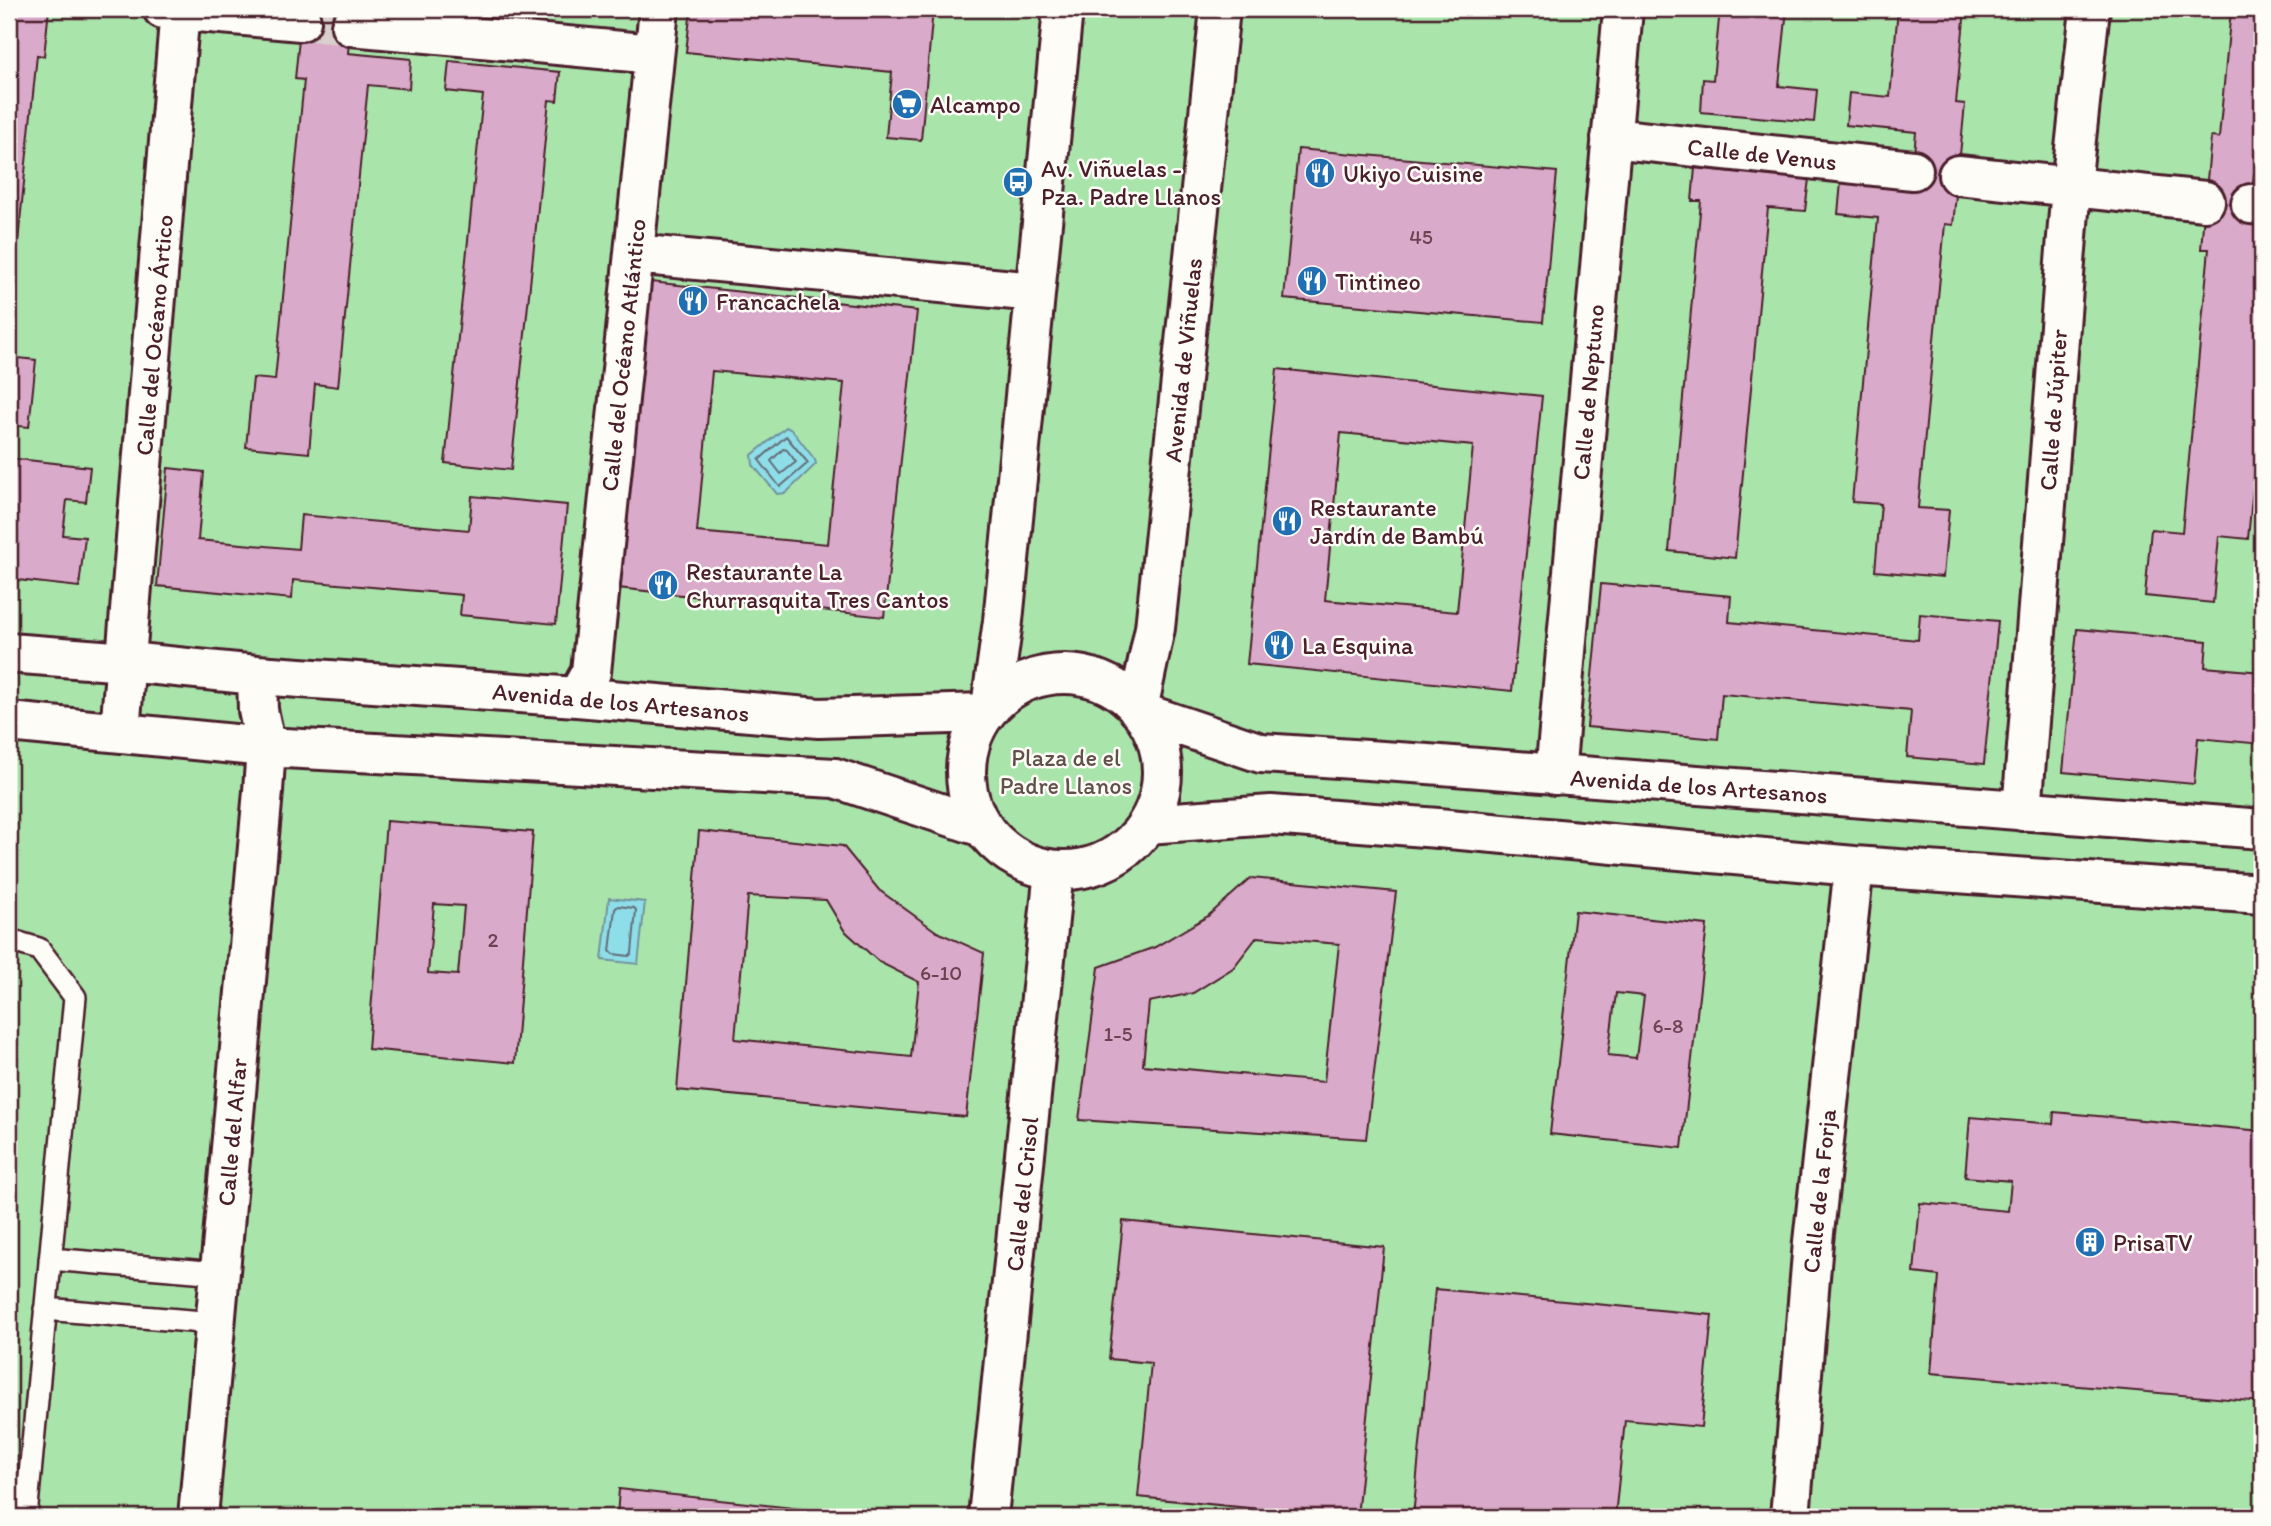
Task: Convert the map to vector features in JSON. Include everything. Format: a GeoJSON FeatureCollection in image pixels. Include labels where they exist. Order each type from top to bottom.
{"type":"FeatureCollection","features":[{"type":"Feature","properties":{"kind":"street"},"geometry":{"type":"LineString","coordinates":[[174,9],[301,21]]}},
{"type":"Feature","properties":{"kind":"street","name":"Calle del Océano Ártico"},"geometry":{"type":"LineString","coordinates":[[127,662],[174,9]]}},
{"type":"Feature","properties":{"kind":"street","name":"Calle del Océano Atlántico"},"geometry":{"type":"LineString","coordinates":[[577,697],[591,672],[659,9]]}},
{"type":"Feature","properties":{"kind":"street"},"geometry":{"type":"LineString","coordinates":[[988,710],[1003,621],[1063,9]]}},
{"type":"Feature","properties":{"kind":"street","name":"Avenida de Viñuelas"},"geometry":{"type":"LineString","coordinates":[[1140,711],[1155,628],[1220,9]]}},
{"type":"Feature","properties":{"kind":"street","name":"Calle de Neptuno"},"geometry":{"type":"LineString","coordinates":[[1555,775],[1623,9]]}},
{"type":"Feature","properties":{"kind":"street","name":"Calle de Júpiter"},"geometry":{"type":"LineString","coordinates":[[2022,811],[2071,186],[2090,9]]}},
{"type":"Feature","properties":{"kind":"street"},"geometry":{"type":"LineString","coordinates":[[351,26],[654,54]]}},
{"type":"Feature","properties":{"kind":"street","name":"Calle de Venus"},"geometry":{"type":"LineString","coordinates":[[1611,138],[1913,170]]}},
{"type":"Feature","properties":{"kind":"street"},"geometry":{"type":"LineString","coordinates":[[1958,174],[2205,201]]}},
{"type":"Feature","properties":{"kind":"street"},"geometry":{"type":"LineString","coordinates":[[634,254],[1035,292]]}},
{"type":"Feature","properties":{"kind":"street","name":"Avenida de los Artesanos"},"geometry":{"type":"LineString","coordinates":[[9,653],[819,718],[988,710]]}},
{"type":"Feature","properties":{"kind":"street"},"geometry":{"type":"LineString","coordinates":[[120,732],[127,662]]}},
{"type":"Feature","properties":{"kind":"street"},"geometry":{"type":"LineString","coordinates":[[1055,674],[1082,675],[1116,688],[1140,711],[1154,734],[1161,756],[1162,780],[1157,802],[1147,824],[1129,845],[1107,860],[1082,869],[1054,870],[1026,863],[1002,848],[982,827],[971,805],[966,782],[967,757],[973,734],[988,710],[1004,693],[1028,680],[1055,674]]}},
{"type":"Feature","properties":{"kind":"street"},"geometry":{"type":"LineString","coordinates":[[257,675],[258,710],[266,747]]}},
{"type":"Feature","properties":{"kind":"street","name":"Avenida de los Artesanos"},"geometry":{"type":"LineString","coordinates":[[1140,711],[1261,753],[2262,829]]}},
{"type":"Feature","properties":{"kind":"street"},"geometry":{"type":"LineString","coordinates":[[9,722],[266,747],[835,778],[982,827]]}},
{"type":"Feature","properties":{"kind":"street","name":"Calle del Alfar"},"geometry":{"type":"LineString","coordinates":[[198,1517],[266,747]]}},
{"type":"Feature","properties":{"kind":"street"},"geometry":{"type":"LineString","coordinates":[[1147,824],[1271,815],[1854,866],[2262,894]]}},
{"type":"Feature","properties":{"kind":"street","name":"Calle de la Forja"},"geometry":{"type":"LineString","coordinates":[[1790,1517],[1813,1242],[1854,866]]}},
{"type":"Feature","properties":{"kind":"street","name":"Calle del Crisol"},"geometry":{"type":"LineString","coordinates":[[988,1517],[1054,870]]}},
{"type":"Feature","properties":{"kind":"lane"},"geometry":{"type":"LineString","coordinates":[[9,940],[39,949],[75,997],[26,1517]]}},
{"type":"Feature","properties":{"kind":"lane"},"geometry":{"type":"LineString","coordinates":[[50,1259],[219,1273]]}},
{"type":"Feature","properties":{"kind":"lane"},"geometry":{"type":"LineString","coordinates":[[45,1309],[215,1323]]}},
{"type":"Feature","properties":{"kind":"green space","name":"Plaza de el Padre Llanos"},"geometry":{"type":"Polygon","coordinates":[[[9,9],[2262,9],[2262,1517],[9,1517],[9,9]]]}},
{"type":"Feature","properties":{"kind":"water"},"geometry":{"type":"Polygon","coordinates":[[[786,427],[792,430],[816,464],[786,493],[777,494],[753,465],[752,455],[786,427]]]}},
{"type":"Feature","properties":{"kind":"water"},"geometry":{"type":"Polygon","coordinates":[[[609,898],[645,902],[638,964],[602,960],[609,898]]]}},
{"type":"Feature","properties":{"kind":"building"},"geometry":{"type":"Polygon","coordinates":[[[9,9],[49,9],[44,56],[37,55],[9,330],[9,9]]]}},
{"type":"Feature","properties":{"kind":"building"},"geometry":{"type":"Polygon","coordinates":[[[302,9],[352,9],[348,53],[411,59],[409,89],[368,85],[338,387],[315,384],[309,453],[246,447],[253,378],[275,380],[304,80],[295,79],[302,9]]]}},
{"type":"Feature","properties":{"kind":"building"},"geometry":{"type":"Polygon","coordinates":[[[491,9],[564,9],[563,16],[491,9]]]}},
{"type":"Feature","properties":{"kind":"building","name":"Alcampo"},"geometry":{"type":"Polygon","coordinates":[[[691,9],[933,9],[921,140],[886,137],[892,72],[686,52],[691,9]]]}},
{"type":"Feature","properties":{"kind":"building"},"geometry":{"type":"Polygon","coordinates":[[[1720,9],[1787,9],[1779,86],[1817,90],[1814,122],[1701,112],[1703,79],[1713,80],[1720,9]]]}},
{"type":"Feature","properties":{"kind":"building"},"geometry":{"type":"Polygon","coordinates":[[[1898,9],[1965,9],[1956,103],[1965,104],[1953,225],[1945,224],[1918,508],[1949,510],[1943,577],[1875,571],[1881,504],[1852,502],[1878,218],[1838,214],[1841,182],[1911,189],[1916,132],[1846,125],[1849,93],[1890,97],[1898,9]]]}},
{"type":"Feature","properties":{"kind":"building"},"geometry":{"type":"Polygon","coordinates":[[[2231,9],[2262,9],[2262,174],[2254,174],[2249,221],[2262,222],[2262,394],[2248,539],[2219,536],[2213,603],[2145,596],[2151,529],[2182,532],[2209,249],[2201,249],[2205,201],[2211,137],[2219,138],[2231,9]]]}},
{"type":"Feature","properties":{"kind":"building"},"geometry":{"type":"Polygon","coordinates":[[[449,61],[560,72],[557,101],[549,100],[511,470],[445,463],[483,95],[446,91],[449,61]]]}},
{"type":"Feature","properties":{"kind":"building"},"geometry":{"type":"Polygon","coordinates":[[[1298,149],[1557,172],[1543,322],[1284,299],[1298,149]]]}},
{"type":"Feature","properties":{"kind":"building"},"geometry":{"type":"Polygon","coordinates":[[[1695,168],[1809,179],[1805,211],[1768,208],[1735,558],[1669,551],[1701,201],[1692,201],[1695,168]]]}},
{"type":"Feature","properties":{"kind":"building"},"geometry":{"type":"Polygon","coordinates":[[[651,282],[917,311],[884,617],[618,588],[651,282]],[[712,371],[697,532],[828,544],[844,383],[712,371]]]}},
{"type":"Feature","properties":{"kind":"building"},"geometry":{"type":"Polygon","coordinates":[[[9,357],[36,360],[29,427],[9,425],[9,357]]]}},
{"type":"Feature","properties":{"kind":"building"},"geometry":{"type":"Polygon","coordinates":[[[1277,369],[1542,396],[1512,691],[1247,664],[1277,369]],[[1341,433],[1325,600],[1457,612],[1473,446],[1341,433]]]}},
{"type":"Feature","properties":{"kind":"building"},"geometry":{"type":"Polygon","coordinates":[[[9,458],[90,467],[86,502],[67,500],[63,535],[85,537],[79,587],[9,579],[9,458]]]}},
{"type":"Feature","properties":{"kind":"building"},"geometry":{"type":"Polygon","coordinates":[[[168,468],[204,472],[198,540],[298,549],[301,515],[469,530],[472,496],[567,505],[556,624],[460,615],[462,595],[293,580],[292,599],[157,586],[168,468]]]}},
{"type":"Feature","properties":{"kind":"building"},"geometry":{"type":"Polygon","coordinates":[[[1601,584],[1731,596],[1729,622],[1918,640],[1920,614],[1998,621],[1984,764],[1907,757],[1911,711],[1722,694],[1718,739],[1587,727],[1601,584]]]}},
{"type":"Feature","properties":{"kind":"building"},"geometry":{"type":"Polygon","coordinates":[[[2077,629],[2207,641],[2205,667],[2262,672],[2262,744],[2198,738],[2194,784],[2063,772],[2077,629]]]}},
{"type":"Feature","properties":{"kind":"building"},"geometry":{"type":"Polygon","coordinates":[[[386,821],[533,832],[515,1063],[368,1049],[386,821]],[[434,904],[428,973],[458,975],[464,906],[434,904]]]}},
{"type":"Feature","properties":{"kind":"building"},"geometry":{"type":"Polygon","coordinates":[[[699,831],[843,846],[879,890],[937,932],[984,953],[966,1117],[677,1090],[699,831]],[[748,896],[735,1039],[911,1057],[919,982],[879,962],[844,930],[826,900],[748,896]]]}},
{"type":"Feature","properties":{"kind":"building"},"geometry":{"type":"Polygon","coordinates":[[[1251,878],[1396,892],[1366,1139],[1079,1120],[1099,967],[1155,947],[1208,916],[1251,878]],[[1257,937],[1233,968],[1193,993],[1149,1002],[1143,1065],[1324,1082],[1339,944],[1257,937]]]}},
{"type":"Feature","properties":{"kind":"building"},"geometry":{"type":"Polygon","coordinates":[[[1575,911],[1707,925],[1682,1148],[1550,1134],[1575,911]],[[1616,993],[1608,1055],[1636,1058],[1644,996],[1616,993]]]}},
{"type":"Feature","properties":{"kind":"building","name":"PrisaTV"},"geometry":{"type":"Polygon","coordinates":[[[2054,1112],[2262,1131],[2262,1402],[1931,1373],[1939,1276],[1914,1273],[1920,1203],[2008,1211],[2011,1181],[1965,1177],[1970,1117],[2053,1124],[2054,1112]]]}},
{"type":"Feature","properties":{"kind":"building"},"geometry":{"type":"Polygon","coordinates":[[[1123,1221],[1384,1247],[1357,1517],[1138,1497],[1151,1363],[1109,1359],[1123,1221]]]}},
{"type":"Feature","properties":{"kind":"building"},"geometry":{"type":"Polygon","coordinates":[[[1435,1289],[1712,1315],[1701,1427],[1625,1420],[1615,1517],[1413,1517],[1435,1289]]]}},
{"type":"Feature","properties":{"kind":"building"},"geometry":{"type":"Polygon","coordinates":[[[619,1489],[874,1517],[617,1517],[619,1489]]]}},
{"type":"Feature","properties":{"kind":"tunnel"},"geometry":{"type":"LineString","coordinates":[[301,21],[351,26]]}},
{"type":"Feature","properties":{"kind":"place","name":"Alcampo"},"geometry":{"type":"Point","coordinates":[907,104]}},
{"type":"Feature","properties":{"kind":"place","name":"Ukiyo Cuisine"},"geometry":{"type":"Point","coordinates":[1320,173]}},
{"type":"Feature","properties":{"kind":"place","name":"Av. Viñuelas - Pza. Padre Llanos"},"geometry":{"type":"Point","coordinates":[1018,182]}},
{"type":"Feature","properties":{"kind":"place","name":"Tintineo"},"geometry":{"type":"Point","coordinates":[1312,281]}},
{"type":"Feature","properties":{"kind":"place","name":"Francachela"},"geometry":{"type":"Point","coordinates":[693,301]}},
{"type":"Feature","properties":{"kind":"place","name":"Restaurante Jardín de Bambú"},"geometry":{"type":"Point","coordinates":[1287,521]}},
{"type":"Feature","properties":{"kind":"place","name":"Restaurante La Churrasquita Tres Cantos"},"geometry":{"type":"Point","coordinates":[663,585]}},
{"type":"Feature","properties":{"kind":"place","name":"La Esquina"},"geometry":{"type":"Point","coordinates":[1279,645]}},
{"type":"Feature","properties":{"kind":"place","name":"PrisaTV"},"geometry":{"type":"Point","coordinates":[2090,1242]}}]}
